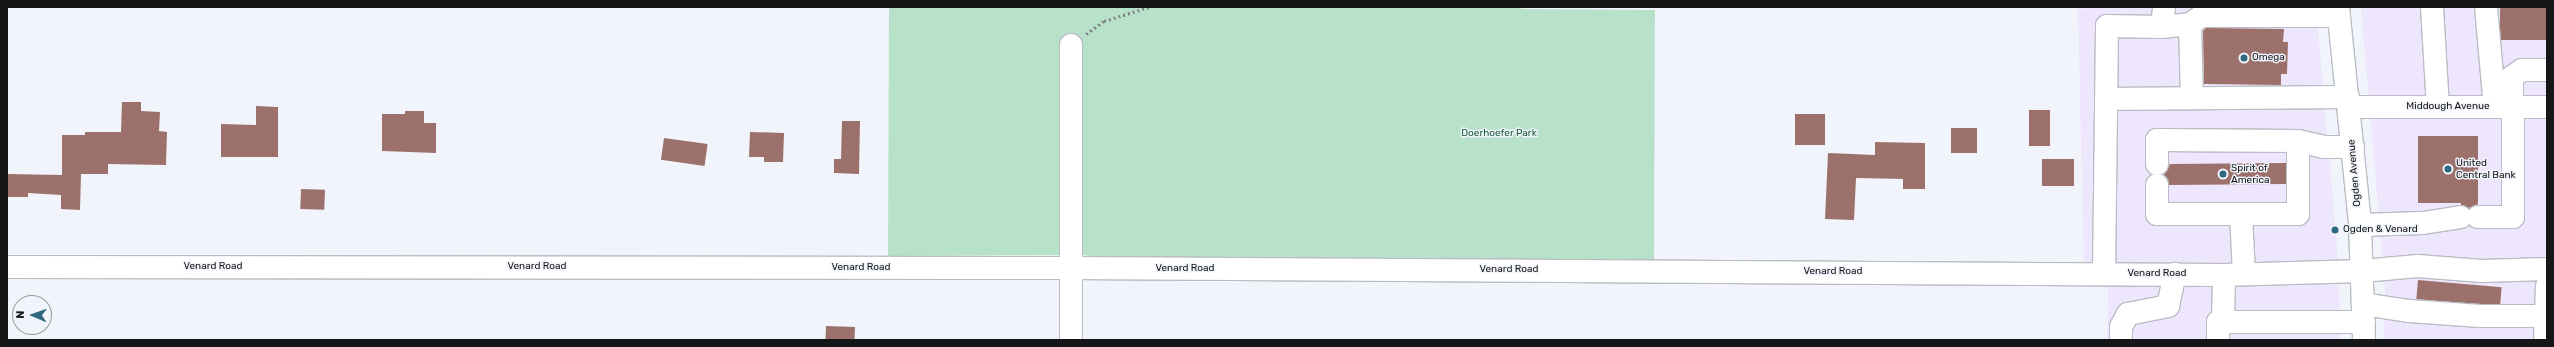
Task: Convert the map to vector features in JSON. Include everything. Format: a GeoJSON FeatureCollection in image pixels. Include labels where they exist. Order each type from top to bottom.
{"type":"FeatureCollection","features":[{"type":"Feature","properties":{"kind":"street"},"geometry":{"type":"LineString","coordinates":[[2432,7],[2438,107]]}},
{"type":"Feature","properties":{"kind":"street"},"geometry":{"type":"LineString","coordinates":[[2360,225],[2423,223],[2470,217],[2513,217],[2507,107],[2486,7]]}},
{"type":"Feature","properties":{"kind":"street"},"geometry":{"type":"LineString","coordinates":[[2104,274],[2107,26],[2163,17],[2190,24],[2202,16],[2339,12]]}},
{"type":"Feature","properties":{"kind":"street","name":"Ogden Avenue"},"geometry":{"type":"LineString","coordinates":[[2339,12],[2360,225],[2363,271],[2363,322]]}},
{"type":"Feature","properties":{"kind":"street"},"geometry":{"type":"LineString","coordinates":[[2190,24],[2192,98]]}},
{"type":"Feature","properties":{"kind":"street"},"geometry":{"type":"LineString","coordinates":[[1071,45],[1071,340]]}},
{"type":"Feature","properties":{"kind":"street"},"geometry":{"type":"LineString","coordinates":[[2507,107],[2512,77],[2522,70],[2547,70]]}},
{"type":"Feature","properties":{"kind":"street","name":"Middough Avenue"},"geometry":{"type":"LineString","coordinates":[[2106,99],[2192,98],[2349,102],[2438,107],[2547,107]]}},
{"type":"Feature","properties":{"kind":"street"},"geometry":{"type":"LineString","coordinates":[[2298,141],[2298,214],[2157,214],[2157,140],[2298,141],[2324,147],[2353,147]]}},
{"type":"Feature","properties":{"kind":"street"},"geometry":{"type":"LineString","coordinates":[[2241,214],[2234,274],[2221,331],[2363,322],[2416,311],[2480,316],[2546,316]]}},
{"type":"Feature","properties":{"kind":"street","name":"Venard Road"},"geometry":{"type":"LineString","coordinates":[[7,267],[1071,268],[2104,274],[2234,274],[2363,271],[2418,266],[2482,270],[2547,269]]}},
{"type":"Feature","properties":{"kind":"street"},"geometry":{"type":"LineString","coordinates":[[2121,340],[2121,327],[2128,314],[2168,306],[2175,274]]}},
{"type":"Feature","properties":{"kind":"street"},"geometry":{"type":"LineString","coordinates":[[2545,340],[2547,286]]}},
{"type":"Feature","properties":{"kind":"path"},"geometry":{"type":"LineString","coordinates":[[1071,45],[1104,22],[1149,7]]}},
{"type":"Feature","properties":{"kind":"shaded area"},"geometry":{"type":"Polygon","coordinates":[[[2123,7],[2316,7],[2339,271],[2340,340],[2107,340],[2108,288],[2084,263],[2078,9],[2123,7]]]}},
{"type":"Feature","properties":{"kind":"shaded area"},"geometry":{"type":"Polygon","coordinates":[[[2361,7],[2547,7],[2547,340],[2384,340],[2385,288],[2361,7]]]}},
{"type":"Feature","properties":{"kind":"green space","name":"Doerhoefer Park"},"geometry":{"type":"Polygon","coordinates":[[[889,7],[1521,7],[1521,9],[1655,10],[1654,262],[1108,259],[1084,255],[888,256],[889,7]]]}},
{"type":"Feature","properties":{"kind":"building"},"geometry":{"type":"Polygon","coordinates":[[[2500,7],[2547,7],[2547,40],[2500,40],[2500,7]]]}},
{"type":"Feature","properties":{"kind":"building","name":"Omega"},"geometry":{"type":"Polygon","coordinates":[[[2206,28],[2284,29],[2283,42],[2288,42],[2287,74],[2281,74],[2281,85],[2204,84],[2203,31],[2206,28]]]}},
{"type":"Feature","properties":{"kind":"building"},"geometry":{"type":"Polygon","coordinates":[[[122,102],[141,102],[141,111],[160,112],[159,131],[167,132],[166,165],[108,164],[108,174],[81,174],[80,210],[61,209],[61,195],[28,193],[28,197],[7,197],[7,174],[62,175],[62,135],[85,135],[85,132],[121,132],[122,102]]]}},
{"type":"Feature","properties":{"kind":"building"},"geometry":{"type":"Polygon","coordinates":[[[256,106],[278,107],[278,157],[221,157],[221,124],[256,125],[256,106]]]}},
{"type":"Feature","properties":{"kind":"building"},"geometry":{"type":"Polygon","coordinates":[[[2029,110],[2050,110],[2050,146],[2029,146],[2029,110]]]}},
{"type":"Feature","properties":{"kind":"building"},"geometry":{"type":"Polygon","coordinates":[[[405,111],[424,111],[424,123],[436,123],[436,153],[382,151],[382,114],[405,114],[405,111]]]}},
{"type":"Feature","properties":{"kind":"building"},"geometry":{"type":"Polygon","coordinates":[[[1795,114],[1825,114],[1825,145],[1795,145],[1795,114]]]}},
{"type":"Feature","properties":{"kind":"building"},"geometry":{"type":"Polygon","coordinates":[[[842,121],[860,121],[859,174],[834,173],[834,159],[841,159],[842,121]]]}},
{"type":"Feature","properties":{"kind":"building"},"geometry":{"type":"Polygon","coordinates":[[[1951,128],[1977,128],[1977,153],[1951,153],[1951,128]]]}},
{"type":"Feature","properties":{"kind":"building"},"geometry":{"type":"Polygon","coordinates":[[[750,132],[784,133],[783,162],[764,162],[764,157],[749,157],[750,132]]]}},
{"type":"Feature","properties":{"kind":"building","name":"United Central Bank"},"geometry":{"type":"Polygon","coordinates":[[[2418,136],[2478,136],[2478,204],[2470,208],[2461,205],[2461,203],[2418,203],[2418,136]]]}},
{"type":"Feature","properties":{"kind":"building"},"geometry":{"type":"Polygon","coordinates":[[[664,138],[708,144],[705,166],[661,160],[664,138]]]}},
{"type":"Feature","properties":{"kind":"building"},"geometry":{"type":"Polygon","coordinates":[[[1875,142],[1925,143],[1925,189],[1903,189],[1903,179],[1856,178],[1854,220],[1825,219],[1828,153],[1875,155],[1875,142]]]}},
{"type":"Feature","properties":{"kind":"building"},"geometry":{"type":"Polygon","coordinates":[[[2042,159],[2074,159],[2074,186],[2042,186],[2042,159]]]}},
{"type":"Feature","properties":{"kind":"building","name":"Spirit of America"},"geometry":{"type":"Polygon","coordinates":[[[2286,163],[2286,184],[2169,185],[2164,174],[2170,164],[2286,163]]]}},
{"type":"Feature","properties":{"kind":"building"},"geometry":{"type":"Polygon","coordinates":[[[301,189],[325,190],[324,210],[300,209],[301,189]]]}},
{"type":"Feature","properties":{"kind":"building"},"geometry":{"type":"Polygon","coordinates":[[[2418,280],[2502,287],[2500,306],[2416,299],[2418,280]]]}},
{"type":"Feature","properties":{"kind":"building"},"geometry":{"type":"Polygon","coordinates":[[[826,326],[855,327],[855,340],[826,340],[826,326]]]}},
{"type":"Feature","properties":{"kind":"place","name":"Omega"},"geometry":{"type":"Point","coordinates":[2244,58]}},
{"type":"Feature","properties":{"kind":"place","name":"United Central Bank"},"geometry":{"type":"Point","coordinates":[2448,169]}},
{"type":"Feature","properties":{"kind":"place","name":"Spirit of America"},"geometry":{"type":"Point","coordinates":[2223,174]}},
{"type":"Feature","properties":{"kind":"place","name":"Ogden & Venard"},"geometry":{"type":"Point","coordinates":[2335,230]}}]}
